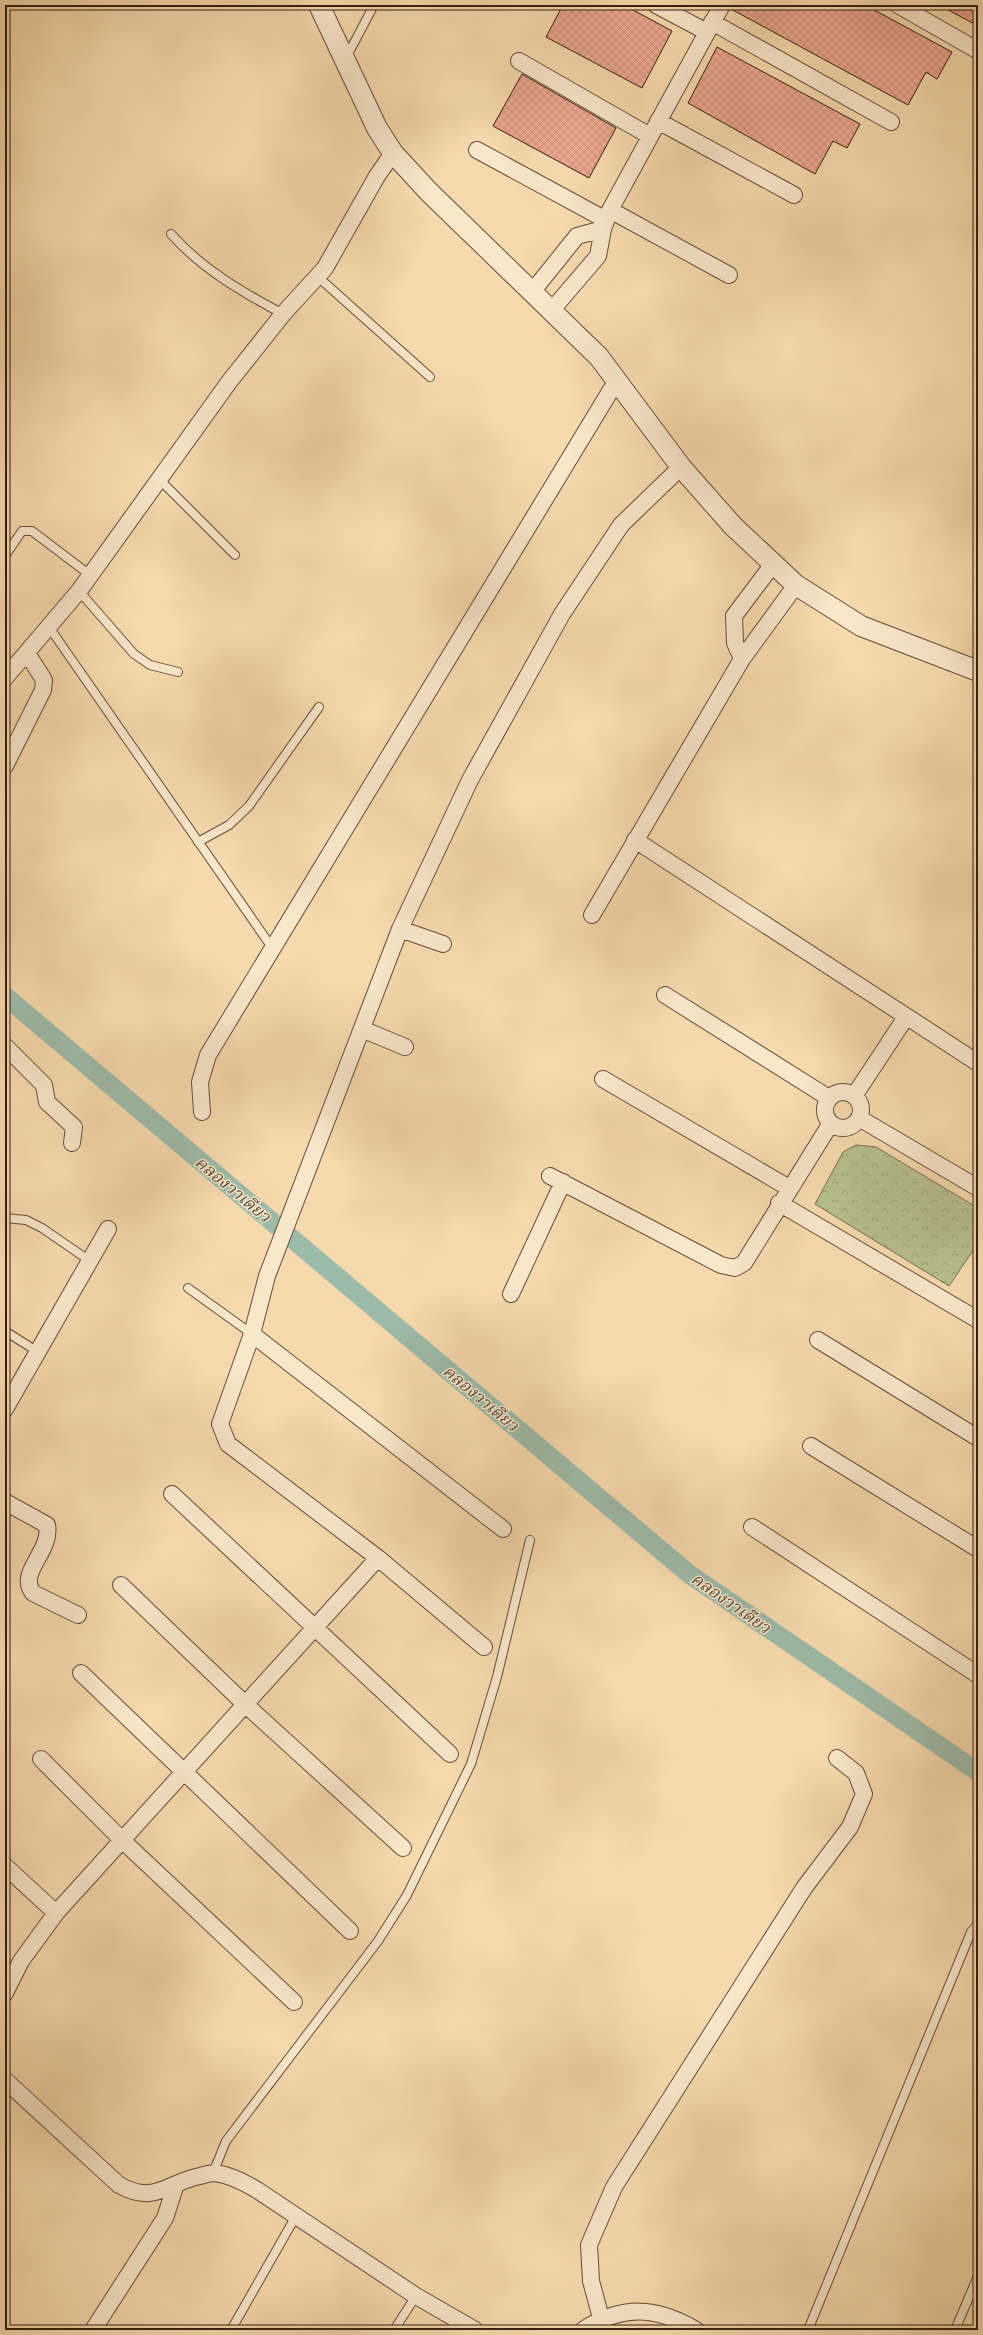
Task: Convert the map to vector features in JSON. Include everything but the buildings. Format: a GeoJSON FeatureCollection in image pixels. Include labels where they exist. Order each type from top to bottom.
{"type":"FeatureCollection","features":[{"type":"Feature","properties":{"kind":"street"},"geometry":{"type":"LineString","coordinates":[[319,5],[377,128],[393,153],[429,192],[599,357],[681,467],[732,526],[796,585],[861,626],[978,671]]}},
{"type":"Feature","properties":{"kind":"street"},"geometry":{"type":"LineString","coordinates":[[656,5],[710,27],[891,122]]}},
{"type":"Feature","properties":{"kind":"street"},"geometry":{"type":"LineString","coordinates":[[551,311],[598,256],[606,220],[658,121],[722,5]]}},
{"type":"Feature","properties":{"kind":"street"},"geometry":{"type":"LineString","coordinates":[[898,5],[975,49]]}},
{"type":"Feature","properties":{"kind":"street"},"geometry":{"type":"LineString","coordinates":[[519,61],[650,136]]}},
{"type":"Feature","properties":{"kind":"street"},"geometry":{"type":"LineString","coordinates":[[658,121],[794,195]]}},
{"type":"Feature","properties":{"kind":"street"},"geometry":{"type":"LineString","coordinates":[[477,150],[606,220],[729,275]]}},
{"type":"Feature","properties":{"kind":"street"},"geometry":{"type":"LineString","coordinates":[[8,669],[26,654],[79,591],[229,382],[283,314],[325,268],[377,176],[393,153]]}},
{"type":"Feature","properties":{"kind":"street"},"geometry":{"type":"LineString","coordinates":[[532,292],[577,236],[606,220]]}},
{"type":"Feature","properties":{"kind":"street"},"geometry":{"type":"LineString","coordinates":[[202,1112],[200,1082],[208,1055],[617,380]]}},
{"type":"Feature","properties":{"kind":"street"},"geometry":{"type":"LineString","coordinates":[[484,1647],[378,1558],[228,1444],[220,1424],[252,1334],[267,1276],[400,929],[470,780],[562,614],[621,525],[681,467]]}},
{"type":"Feature","properties":{"kind":"street"},"geometry":{"type":"LineString","coordinates":[[742,659],[735,643],[734,616],[774,564]]}},
{"type":"Feature","properties":{"kind":"street"},"geometry":{"type":"LineString","coordinates":[[592,915],[742,659],[796,585]]}},
{"type":"Feature","properties":{"kind":"street"},"geometry":{"type":"LineString","coordinates":[[5,766],[42,690],[44,680],[26,654]]}},
{"type":"Feature","properties":{"kind":"street"},"geometry":{"type":"LineString","coordinates":[[635,840],[978,1063]]}},
{"type":"Feature","properties":{"kind":"street"},"geometry":{"type":"LineString","coordinates":[[400,929],[443,944]]}},
{"type":"Feature","properties":{"kind":"street"},"geometry":{"type":"LineString","coordinates":[[665,995],[829,1098]]}},
{"type":"Feature","properties":{"kind":"street"},"geometry":{"type":"LineString","coordinates":[[854,1096],[906,1017]]}},
{"type":"Feature","properties":{"kind":"street"},"geometry":{"type":"LineString","coordinates":[[362,1029],[405,1047]]}},
{"type":"Feature","properties":{"kind":"street"},"geometry":{"type":"LineString","coordinates":[[5,1046],[44,1085],[47,1102],[74,1127],[72,1143]]}},
{"type":"Feature","properties":{"kind":"street"},"geometry":{"type":"LineString","coordinates":[[603,1079],[789,1188]]}},
{"type":"Feature","properties":{"kind":"street"},"geometry":{"type":"LineString","coordinates":[[844,1092],[854,1096],[861,1109],[856,1123],[846,1128],[840,1128],[831,1123],[825,1108],[829,1098],[844,1092]]}},
{"type":"Feature","properties":{"kind":"street"},"geometry":{"type":"LineString","coordinates":[[859,1118],[978,1188]]}},
{"type":"Feature","properties":{"kind":"street"},"geometry":{"type":"LineString","coordinates":[[511,1294],[556,1179],[721,1265],[735,1268],[744,1263],[779,1203],[831,1123]]}},
{"type":"Feature","properties":{"kind":"street"},"geometry":{"type":"LineString","coordinates":[[779,1203],[978,1320]]}},
{"type":"Feature","properties":{"kind":"street"},"geometry":{"type":"LineString","coordinates":[[5,1409],[108,1229]]}},
{"type":"Feature","properties":{"kind":"street"},"geometry":{"type":"LineString","coordinates":[[252,1334],[503,1530]]}},
{"type":"Feature","properties":{"kind":"street"},"geometry":{"type":"LineString","coordinates":[[818,1340],[978,1438]]}},
{"type":"Feature","properties":{"kind":"street"},"geometry":{"type":"LineString","coordinates":[[811,1446],[978,1549]]}},
{"type":"Feature","properties":{"kind":"street"},"geometry":{"type":"LineString","coordinates":[[172,1494],[450,1754]]}},
{"type":"Feature","properties":{"kind":"street"},"geometry":{"type":"LineString","coordinates":[[5,1502],[47,1525],[48,1534],[27,1579],[29,1588],[33,1594],[78,1614]]}},
{"type":"Feature","properties":{"kind":"street"},"geometry":{"type":"LineString","coordinates":[[752,1527],[978,1676]]}},
{"type":"Feature","properties":{"kind":"street"},"geometry":{"type":"LineString","coordinates":[[5,1993],[22,1961],[56,1914],[247,1706],[314,1628],[378,1558]]}},
{"type":"Feature","properties":{"kind":"street"},"geometry":{"type":"LineString","coordinates":[[121,1585],[247,1706],[402,1848]]}},
{"type":"Feature","properties":{"kind":"street"},"geometry":{"type":"LineString","coordinates":[[81,1673],[184,1774],[350,1931]]}},
{"type":"Feature","properties":{"kind":"street"},"geometry":{"type":"LineString","coordinates":[[601,2318],[592,2281],[589,2245],[614,2187],[804,1888],[850,1827],[864,1794],[856,1773],[838,1758]]}},
{"type":"Feature","properties":{"kind":"street"},"geometry":{"type":"LineString","coordinates":[[41,1759],[123,1841],[294,2002]]}},
{"type":"Feature","properties":{"kind":"street"},"geometry":{"type":"LineString","coordinates":[[5,1866],[56,1914]]}},
{"type":"Feature","properties":{"kind":"street"},"geometry":{"type":"LineString","coordinates":[[5,2080],[119,2185],[134,2193],[154,2193],[176,2184],[214,2173],[237,2178],[416,2296],[475,2330]]}},
{"type":"Feature","properties":{"kind":"street"},"geometry":{"type":"LineString","coordinates":[[93,2330],[165,2218],[176,2184]]}},
{"type":"Feature","properties":{"kind":"street"},"geometry":{"type":"LineString","coordinates":[[583,2330],[601,2318],[620,2313],[647,2311],[683,2322],[696,2330]]}},
{"type":"Feature","properties":{"kind":"lane"},"geometry":{"type":"LineString","coordinates":[[345,60],[374,5]]}},
{"type":"Feature","properties":{"kind":"lane"},"geometry":{"type":"LineString","coordinates":[[171,234],[187,252],[204,265],[239,289],[283,314]]}},
{"type":"Feature","properties":{"kind":"lane"},"geometry":{"type":"LineString","coordinates":[[317,276],[430,377]]}},
{"type":"Feature","properties":{"kind":"lane"},"geometry":{"type":"LineString","coordinates":[[160,479],[235,555]]}},
{"type":"Feature","properties":{"kind":"lane"},"geometry":{"type":"LineString","coordinates":[[5,556],[22,531],[32,531],[90,575]]}},
{"type":"Feature","properties":{"kind":"lane"},"geometry":{"type":"LineString","coordinates":[[79,591],[134,654],[150,665],[178,672]]}},
{"type":"Feature","properties":{"kind":"lane"},"geometry":{"type":"LineString","coordinates":[[49,627],[273,949]]}},
{"type":"Feature","properties":{"kind":"lane"},"geometry":{"type":"LineString","coordinates":[[198,842],[229,825],[249,806],[319,707]]}},
{"type":"Feature","properties":{"kind":"lane"},"geometry":{"type":"LineString","coordinates":[[5,1218],[26,1220],[42,1228],[90,1261]]}},
{"type":"Feature","properties":{"kind":"lane"},"geometry":{"type":"LineString","coordinates":[[188,1288],[252,1334]]}},
{"type":"Feature","properties":{"kind":"lane"},"geometry":{"type":"LineString","coordinates":[[5,1331],[38,1352]]}},
{"type":"Feature","properties":{"kind":"lane"},"geometry":{"type":"LineString","coordinates":[[214,2173],[226,2141],[378,1941],[407,1895],[471,1764],[497,1677],[530,1540]]}},
{"type":"Feature","properties":{"kind":"lane"},"geometry":{"type":"LineString","coordinates":[[808,2330],[971,1932],[978,1924]]}},
{"type":"Feature","properties":{"kind":"lane"},"geometry":{"type":"LineString","coordinates":[[231,2330],[296,2216]]}},
{"type":"Feature","properties":{"kind":"lane"},"geometry":{"type":"LineString","coordinates":[[955,2330],[978,2276]]}},
{"type":"Feature","properties":{"kind":"lane"},"geometry":{"type":"LineString","coordinates":[[394,2330],[416,2296]]}},
{"type":"Feature","properties":{"kind":"green space"},"geometry":{"type":"Polygon","coordinates":[[[856,1145],[876,1147],[978,1208],[978,1243],[949,1286],[815,1204],[843,1152],[856,1145]]]}},
{"type":"Feature","properties":{"kind":"waterway","name":"คลองวาเดียว"},"geometry":{"type":"LineString","coordinates":[[5,996],[689,1574],[978,1772]]}}]}
